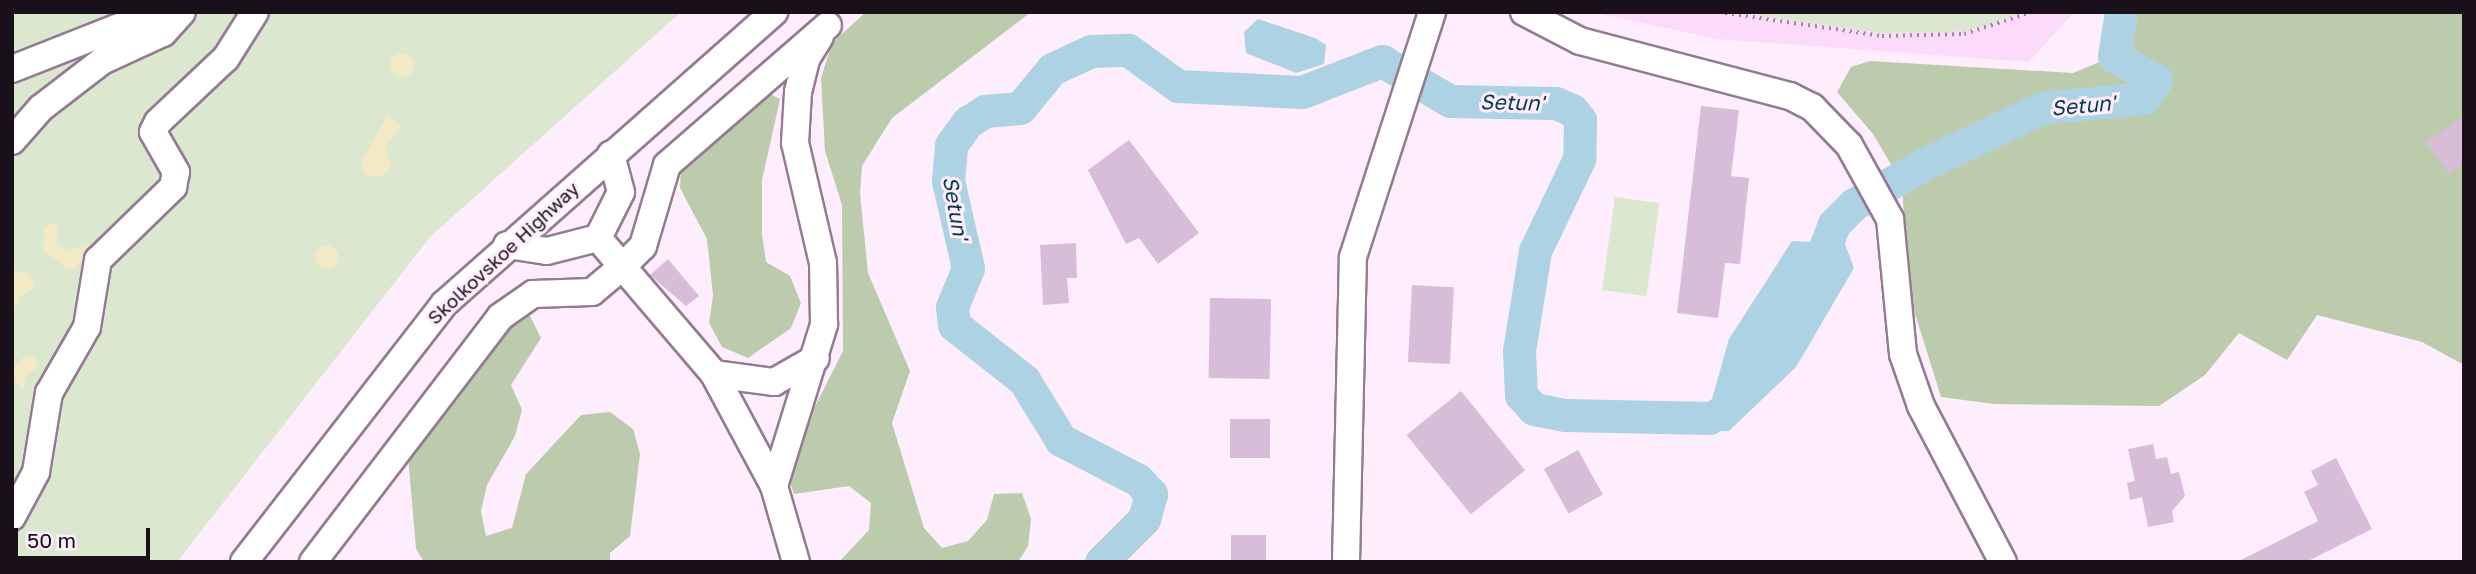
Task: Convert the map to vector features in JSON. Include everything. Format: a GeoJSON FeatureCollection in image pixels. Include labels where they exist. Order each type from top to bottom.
{"type":"FeatureCollection","features":[{"type":"Feature","properties":{"kind":"street"},"geometry":{"type":"LineString","coordinates":[[12,69],[157,12]]}},
{"type":"Feature","properties":{"kind":"street"},"geometry":{"type":"LineString","coordinates":[[12,141],[41,108],[102,61],[163,33],[182,12]]}},
{"type":"Feature","properties":{"kind":"street"},"geometry":{"type":"LineString","coordinates":[[12,517],[36,472],[49,393],[87,327],[98,260],[173,187],[176,172],[153,132],[158,122],[226,58],[255,12]]}},
{"type":"Feature","properties":{"kind":"street","name":"Skolkovskoe Highway"},"geometry":{"type":"LineString","coordinates":[[244,562],[444,304],[507,245],[774,12]]}},
{"type":"Feature","properties":{"kind":"street"},"geometry":{"type":"LineString","coordinates":[[1346,562],[1349,286],[1361,221],[1432,12]]}},
{"type":"Feature","properties":{"kind":"street"},"geometry":{"type":"LineString","coordinates":[[1524,12],[1580,41],[1790,96],[1812,107],[1860,160],[1890,219],[1903,354],[1921,405],[2004,562]]}},
{"type":"Feature","properties":{"kind":"street"},"geometry":{"type":"LineString","coordinates":[[313,562],[500,317],[533,294],[592,292],[623,266],[643,246],[667,165],[834,18]]}},
{"type":"Feature","properties":{"kind":"street"},"geometry":{"type":"LineString","coordinates":[[774,486],[816,358],[826,291],[795,143],[806,59],[834,18]]}},
{"type":"Feature","properties":{"kind":"street"},"geometry":{"type":"LineString","coordinates":[[507,245],[547,251],[598,237],[621,192],[611,154]]}},
{"type":"Feature","properties":{"kind":"street"},"geometry":{"type":"LineString","coordinates":[[598,237],[714,374],[774,486],[796,562]]}},
{"type":"Feature","properties":{"kind":"street"},"geometry":{"type":"LineString","coordinates":[[714,374],[774,382],[816,358]]}},
{"type":"Feature","properties":{"kind":"path"},"geometry":{"type":"LineString","coordinates":[[1718,12],[1882,36],[1964,34],[2032,12]]}},
{"type":"Feature","properties":{"kind":"shaded area"},"geometry":{"type":"Polygon","coordinates":[[[1592,12],[2074,12],[2029,62],[1717,39],[1592,12]]]}},
{"type":"Feature","properties":{"kind":"green space"},"geometry":{"type":"Polygon","coordinates":[[[12,12],[681,12],[430,237],[177,562],[12,562],[12,12]]]}},
{"type":"Feature","properties":{"kind":"green space"},"geometry":{"type":"Polygon","coordinates":[[[866,12],[1031,12],[892,118],[862,166],[860,193],[868,273],[910,371],[892,423],[924,528],[942,548],[968,541],[987,520],[994,494],[1022,493],[1031,519],[1028,546],[1018,562],[839,562],[869,530],[871,503],[849,486],[794,494],[785,466],[843,351],[842,205],[825,151],[821,78],[832,43],[866,12]]]}},
{"type":"Feature","properties":{"kind":"green space"},"geometry":{"type":"Polygon","coordinates":[[[1736,12],[2026,12],[1964,31],[1882,33],[1736,12]]]}},
{"type":"Feature","properties":{"kind":"green space"},"geometry":{"type":"Polygon","coordinates":[[[2121,12],[2464,12],[2464,365],[2422,342],[2317,315],[2287,360],[2239,333],[2205,375],[2159,406],[1994,404],[1941,397],[1908,291],[1902,183],[1873,134],[1837,92],[1851,67],[1870,61],[2073,73],[2114,56],[2121,12]]]}},
{"type":"Feature","properties":{"kind":"green space"},"geometry":{"type":"Polygon","coordinates":[[[770,94],[780,99],[762,180],[762,235],[766,262],[790,276],[801,303],[791,328],[748,358],[722,347],[709,323],[713,295],[707,239],[680,188],[681,163],[758,96],[770,94]]]}},
{"type":"Feature","properties":{"kind":"green space"},"geometry":{"type":"Polygon","coordinates":[[[1615,197],[1660,203],[1646,296],[1602,290],[1615,197]]]}},
{"type":"Feature","properties":{"kind":"green space"},"geometry":{"type":"Polygon","coordinates":[[[529,314],[541,338],[511,385],[522,410],[515,436],[487,485],[481,511],[486,536],[512,528],[526,474],[581,415],[610,412],[633,429],[640,454],[630,536],[610,553],[610,562],[424,562],[416,549],[408,456],[506,326],[529,314]]]}},
{"type":"Feature","properties":{"kind":"sand"},"geometry":{"type":"Polygon","coordinates":[[[402,53],[411,56],[414,65],[411,74],[402,77],[393,74],[390,65],[393,56],[402,53]]]}},
{"type":"Feature","properties":{"kind":"sand"},"geometry":{"type":"Polygon","coordinates":[[[387,116],[402,126],[385,147],[392,167],[381,176],[364,175],[361,162],[387,116]]]}},
{"type":"Feature","properties":{"kind":"sand"},"geometry":{"type":"Polygon","coordinates":[[[51,223],[57,227],[57,243],[69,252],[83,244],[90,248],[76,268],[67,269],[43,250],[44,229],[51,223]]]}},
{"type":"Feature","properties":{"kind":"sand"},"geometry":{"type":"Polygon","coordinates":[[[327,245],[336,248],[339,257],[336,266],[327,269],[318,266],[315,257],[318,248],[327,245]]]}},
{"type":"Feature","properties":{"kind":"sand"},"geometry":{"type":"Polygon","coordinates":[[[12,270],[30,275],[36,287],[20,296],[14,313],[12,270]]]}},
{"type":"Feature","properties":{"kind":"sand"},"geometry":{"type":"Polygon","coordinates":[[[25,355],[36,358],[37,368],[27,374],[23,388],[12,380],[12,371],[25,355]]]}},
{"type":"Feature","properties":{"kind":"water"},"geometry":{"type":"Polygon","coordinates":[[[1258,19],[1315,38],[1326,45],[1324,64],[1296,73],[1246,53],[1244,32],[1258,19]]]}},
{"type":"Feature","properties":{"kind":"water"},"geometry":{"type":"Polygon","coordinates":[[[1792,241],[1845,244],[1854,268],[1796,367],[1729,431],[1660,432],[1666,412],[1691,412],[1712,399],[1729,339],[1792,241]]]}},
{"type":"Feature","properties":{"kind":"building"},"geometry":{"type":"Polygon","coordinates":[[[1701,106],[1739,110],[1731,176],[1749,178],[1740,264],[1725,263],[1718,318],[1677,313],[1701,106]]]}},
{"type":"Feature","properties":{"kind":"building"},"geometry":{"type":"Polygon","coordinates":[[[2464,116],[2464,164],[2449,174],[2426,142],[2464,116]]]}},
{"type":"Feature","properties":{"kind":"building"},"geometry":{"type":"Polygon","coordinates":[[[1129,140],[1199,233],[1158,264],[1139,238],[1126,244],[1088,170],[1129,140]]]}},
{"type":"Feature","properties":{"kind":"building"},"geometry":{"type":"Polygon","coordinates":[[[1076,243],[1077,278],[1067,278],[1069,303],[1043,305],[1040,245],[1076,243]]]}},
{"type":"Feature","properties":{"kind":"building"},"geometry":{"type":"Polygon","coordinates":[[[668,259],[699,296],[686,306],[650,275],[668,259]]]}},
{"type":"Feature","properties":{"kind":"building"},"geometry":{"type":"Polygon","coordinates":[[[1412,285],[1454,287],[1450,364],[1408,362],[1412,285]]]}},
{"type":"Feature","properties":{"kind":"building"},"geometry":{"type":"Polygon","coordinates":[[[1210,298],[1271,299],[1270,379],[1209,378],[1210,298]]]}},
{"type":"Feature","properties":{"kind":"building"},"geometry":{"type":"Polygon","coordinates":[[[1461,391],[1525,470],[1471,514],[1407,435],[1461,391]]]}},
{"type":"Feature","properties":{"kind":"building"},"geometry":{"type":"Polygon","coordinates":[[[1230,419],[1270,419],[1270,458],[1230,458],[1230,419]]]}},
{"type":"Feature","properties":{"kind":"building"},"geometry":{"type":"Polygon","coordinates":[[[2153,444],[2156,459],[2167,457],[2171,474],[2179,472],[2185,496],[2172,511],[2174,522],[2148,527],[2142,497],[2130,500],[2127,483],[2135,481],[2128,449],[2153,444]]]}},
{"type":"Feature","properties":{"kind":"building"},"geometry":{"type":"Polygon","coordinates":[[[1578,450],[1603,495],[1569,514],[1544,469],[1578,450]]]}},
{"type":"Feature","properties":{"kind":"building"},"geometry":{"type":"Polygon","coordinates":[[[2336,458],[2372,529],[2306,562],[2237,562],[2318,521],[2304,492],[2318,485],[2311,471],[2336,458]]]}},
{"type":"Feature","properties":{"kind":"building"},"geometry":{"type":"Polygon","coordinates":[[[1231,535],[1266,535],[1266,562],[1231,562],[1231,535]]]}},
{"type":"Feature","properties":{"kind":"waterway","name":"Setun'"},"geometry":{"type":"LineString","coordinates":[[1812,281],[1834,224],[1854,204],[1926,163],[2042,108],[2144,98],[2156,80],[2114,56],[2121,12]]}},
{"type":"Feature","properties":{"kind":"waterway","name":"Setun'"},"geometry":{"type":"LineString","coordinates":[[1101,562],[1144,519],[1151,494],[1138,480],[1061,440],[1024,380],[954,325],[952,307],[968,268],[948,181],[951,145],[968,122],[985,111],[1020,108],[1052,69],[1091,51],[1128,50],[1178,86],[1302,92],[1382,61],[1450,101],[1556,103],[1572,110],[1580,120],[1579,159],[1535,251],[1519,351],[1521,395],[1534,409],[1565,415],[1709,418]]}}]}
